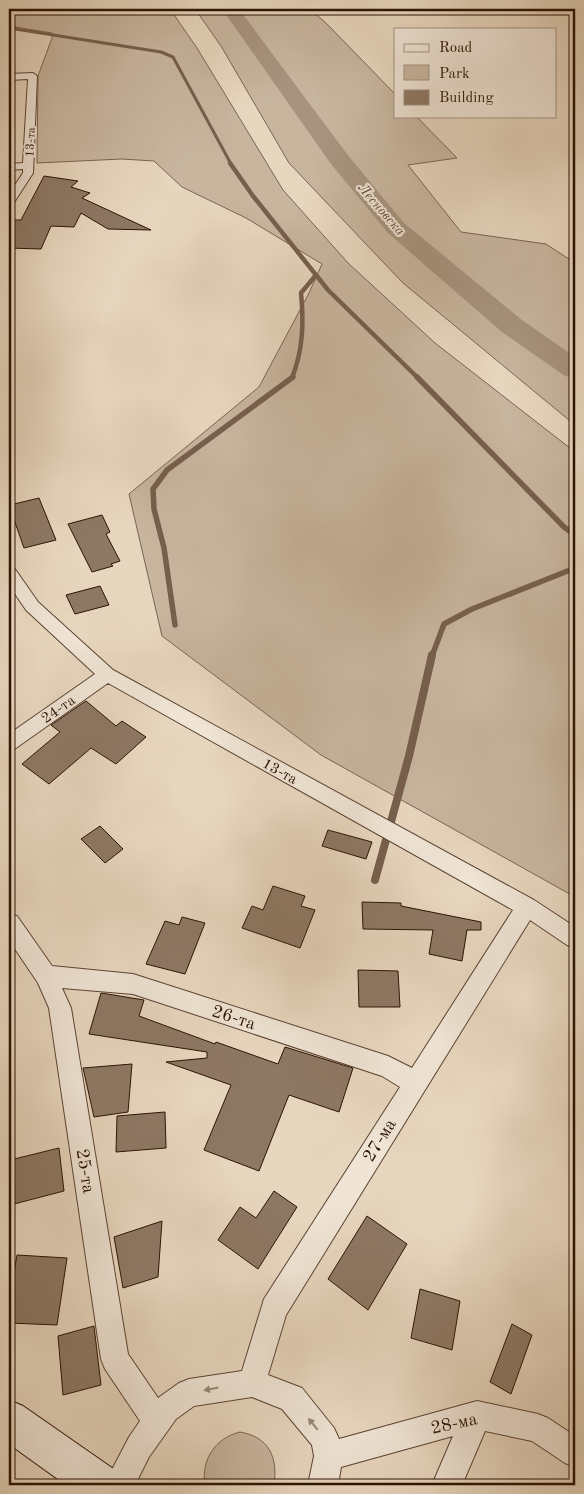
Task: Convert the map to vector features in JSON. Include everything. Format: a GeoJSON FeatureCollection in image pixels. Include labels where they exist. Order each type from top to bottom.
{"type":"FeatureCollection","features":[{"type":"Feature","properties":{"kind":"street","name":"13-та"},"geometry":{"type":"LineString","coordinates":[[9,77],[33,76],[28,173],[9,202]]}},
{"type":"Feature","properties":{"kind":"street"},"geometry":{"type":"LineString","coordinates":[[9,167],[29,166]]}},
{"type":"Feature","properties":{"kind":"street","name":"13-та"},"geometry":{"type":"LineString","coordinates":[[9,574],[32,606],[107,675],[527,907],[575,938]]}},
{"type":"Feature","properties":{"kind":"street","name":"24-та"},"geometry":{"type":"LineString","coordinates":[[9,743],[107,675]]}},
{"type":"Feature","properties":{"kind":"street","name":"27-ма"},"geometry":{"type":"LineString","coordinates":[[252,1383],[274,1309],[527,907]]}},
{"type":"Feature","properties":{"kind":"street","name":"25-та"},"geometry":{"type":"LineString","coordinates":[[9,923],[46,976],[60,1008],[115,1359],[157,1422]]}},
{"type":"Feature","properties":{"kind":"street","name":"26-та"},"geometry":{"type":"LineString","coordinates":[[46,976],[133,984],[388,1067],[416,1083]]}},
{"type":"Feature","properties":{"kind":"street"},"geometry":{"type":"LineString","coordinates":[[119,1485],[139,1447],[166,1409],[189,1393],[252,1383],[292,1398],[324,1438],[328,1456],[324,1485]]}},
{"type":"Feature","properties":{"kind":"street"},"geometry":{"type":"LineString","coordinates":[[447,1485],[477,1415]]}},
{"type":"Feature","properties":{"kind":"street","name":"28-ма"},"geometry":{"type":"LineString","coordinates":[[328,1456],[477,1415],[538,1428],[575,1452]]}},
{"type":"Feature","properties":{"kind":"street"},"geometry":{"type":"LineString","coordinates":[[9,1420],[100,1485]]}},
{"type":"Feature","properties":{"kind":"green space"},"geometry":{"type":"Polygon","coordinates":[[[9,9],[170,9],[197,48],[283,190],[348,263],[435,343],[575,452],[575,897],[321,755],[162,636],[129,494],[259,387],[309,293],[322,264],[246,218],[182,187],[154,161],[122,159],[37,163],[38,76],[52,38],[52,33],[9,26],[9,9]]]}},
{"type":"Feature","properties":{"kind":"green space"},"geometry":{"type":"Polygon","coordinates":[[[195,9],[309,9],[325,22],[394,93],[394,118],[418,118],[457,158],[408,165],[461,232],[546,244],[575,263],[575,425],[403,283],[289,163],[221,46],[195,9]]]}},
{"type":"Feature","properties":{"kind":"green space"},"geometry":{"type":"Polygon","coordinates":[[[240,1432],[258,1438],[269,1450],[273,1457],[274,1485],[205,1485],[205,1467],[212,1451],[223,1439],[240,1432]]]}},
{"type":"Feature","properties":{"kind":"building"},"geometry":{"type":"Polygon","coordinates":[[[44,176],[78,181],[71,187],[90,193],[82,198],[151,230],[108,229],[81,213],[74,227],[51,226],[41,249],[9,248],[9,220],[21,220],[44,176]]]}},
{"type":"Feature","properties":{"kind":"building"},"geometry":{"type":"Polygon","coordinates":[[[39,498],[56,540],[24,548],[10,508],[15,507],[14,504],[39,498]]]}},
{"type":"Feature","properties":{"kind":"building"},"geometry":{"type":"Polygon","coordinates":[[[102,515],[110,532],[106,534],[120,561],[111,564],[113,566],[92,572],[68,524],[102,515]]]}},
{"type":"Feature","properties":{"kind":"building"},"geometry":{"type":"Polygon","coordinates":[[[100,586],[109,605],[75,614],[66,595],[100,586]]]}},
{"type":"Feature","properties":{"kind":"building"},"geometry":{"type":"Polygon","coordinates":[[[86,701],[116,726],[122,721],[146,737],[116,764],[91,748],[49,784],[22,764],[60,732],[51,725],[86,701]]]}},
{"type":"Feature","properties":{"kind":"building"},"geometry":{"type":"Polygon","coordinates":[[[100,826],[123,849],[105,863],[81,839],[100,826]]]}},
{"type":"Feature","properties":{"kind":"building"},"geometry":{"type":"Polygon","coordinates":[[[328,830],[372,842],[366,859],[322,846],[328,830]]]}},
{"type":"Feature","properties":{"kind":"building"},"geometry":{"type":"Polygon","coordinates":[[[273,886],[305,896],[301,906],[315,910],[300,948],[242,928],[252,906],[263,910],[273,886]]]}},
{"type":"Feature","properties":{"kind":"building"},"geometry":{"type":"Polygon","coordinates":[[[362,902],[401,903],[401,906],[481,922],[481,930],[467,930],[462,961],[429,954],[433,930],[363,929],[362,902]]]}},
{"type":"Feature","properties":{"kind":"building"},"geometry":{"type":"Polygon","coordinates":[[[182,917],[205,923],[185,974],[146,964],[165,921],[179,925],[182,917]]]}},
{"type":"Feature","properties":{"kind":"building"},"geometry":{"type":"Polygon","coordinates":[[[358,970],[398,971],[400,1007],[359,1007],[358,970]]]}},
{"type":"Feature","properties":{"kind":"building"},"geometry":{"type":"Polygon","coordinates":[[[101,993],[144,1000],[139,1016],[215,1044],[216,1042],[278,1064],[285,1047],[353,1068],[339,1112],[289,1095],[259,1171],[204,1150],[231,1085],[166,1062],[207,1058],[207,1052],[89,1034],[101,993]]]}},
{"type":"Feature","properties":{"kind":"building"},"geometry":{"type":"Polygon","coordinates":[[[132,1064],[128,1112],[94,1117],[83,1068],[132,1064]]]}},
{"type":"Feature","properties":{"kind":"building"},"geometry":{"type":"Polygon","coordinates":[[[165,1112],[166,1148],[116,1152],[117,1116],[165,1112]]]}},
{"type":"Feature","properties":{"kind":"building"},"geometry":{"type":"Polygon","coordinates":[[[59,1148],[64,1191],[14,1204],[10,1160],[59,1148]]]}},
{"type":"Feature","properties":{"kind":"building"},"geometry":{"type":"Polygon","coordinates":[[[274,1191],[297,1207],[258,1269],[218,1240],[240,1207],[256,1218],[274,1191]]]}},
{"type":"Feature","properties":{"kind":"building"},"geometry":{"type":"Polygon","coordinates":[[[367,1216],[407,1244],[368,1310],[328,1279],[367,1216]]]}},
{"type":"Feature","properties":{"kind":"building"},"geometry":{"type":"Polygon","coordinates":[[[162,1221],[158,1277],[123,1288],[114,1237],[162,1221]]]}},
{"type":"Feature","properties":{"kind":"building"},"geometry":{"type":"Polygon","coordinates":[[[17,1255],[67,1258],[57,1325],[9,1323],[9,1301],[17,1255]]]}},
{"type":"Feature","properties":{"kind":"building"},"geometry":{"type":"Polygon","coordinates":[[[420,1289],[460,1301],[452,1350],[411,1338],[420,1289]]]}},
{"type":"Feature","properties":{"kind":"building"},"geometry":{"type":"Polygon","coordinates":[[[512,1324],[532,1335],[511,1394],[490,1382],[512,1324]]]}},
{"type":"Feature","properties":{"kind":"building"},"geometry":{"type":"Polygon","coordinates":[[[94,1326],[101,1385],[63,1395],[58,1336],[94,1326]]]}},
{"type":"Feature","properties":{"kind":"waterway","name":"Лесновска"},"geometry":{"type":"LineString","coordinates":[[230,9],[339,159],[396,228],[512,326],[575,370]]}},
{"type":"Feature","properties":{"kind":"waterway"},"geometry":{"type":"LineString","coordinates":[[9,28],[161,52],[173,57],[231,164]]}},
{"type":"Feature","properties":{"kind":"waterway"},"geometry":{"type":"LineString","coordinates":[[230,163],[253,196],[328,290],[418,378]]}},
{"type":"Feature","properties":{"kind":"waterway"},"geometry":{"type":"LineString","coordinates":[[292,378],[296,368],[302,336],[301,293],[316,275]]}},
{"type":"Feature","properties":{"kind":"waterway"},"geometry":{"type":"LineString","coordinates":[[175,625],[164,548],[154,509],[153,489],[167,470],[292,378]]}},
{"type":"Feature","properties":{"kind":"waterway"},"geometry":{"type":"LineString","coordinates":[[418,378],[564,527],[575,535]]}},
{"type":"Feature","properties":{"kind":"waterway"},"geometry":{"type":"LineString","coordinates":[[432,656],[444,624],[472,609],[575,568]]}},
{"type":"Feature","properties":{"kind":"waterway"},"geometry":{"type":"LineString","coordinates":[[375,880],[409,756],[432,655]]}}]}
